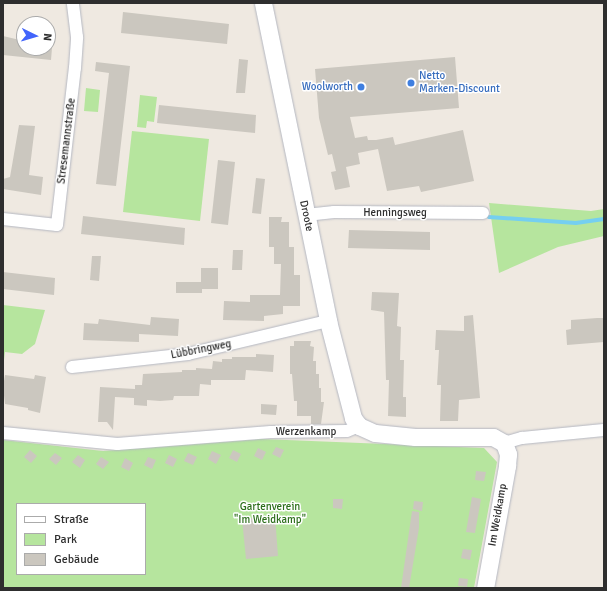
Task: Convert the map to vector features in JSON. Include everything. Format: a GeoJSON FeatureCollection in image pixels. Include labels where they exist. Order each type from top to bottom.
{"type":"FeatureCollection","features":[{"type":"Feature","properties":{"kind":"street","name":"Stresemannstraße"},"geometry":{"type":"LineString","coordinates":[[3,219],[57,225],[75,68],[77,37],[73,3]]}},
{"type":"Feature","properties":{"kind":"street","name":"Droote"},"geometry":{"type":"LineString","coordinates":[[263,3],[328,321],[349,408],[359,426]]}},
{"type":"Feature","properties":{"kind":"street","name":"Henningsweg"},"geometry":{"type":"LineString","coordinates":[[306,215],[334,212],[483,213]]}},
{"type":"Feature","properties":{"kind":"street","name":"Lübbringweg"},"geometry":{"type":"LineString","coordinates":[[72,367],[188,354],[328,321]]}},
{"type":"Feature","properties":{"kind":"street","name":"Werzenkamp"},"geometry":{"type":"LineString","coordinates":[[3,433],[117,444],[271,432],[347,431],[359,426]]}},
{"type":"Feature","properties":{"kind":"street"},"geometry":{"type":"LineString","coordinates":[[359,426],[375,433],[395,436],[493,437],[504,443],[522,438],[604,430]]}},
{"type":"Feature","properties":{"kind":"street","name":"Im Weidkamp"},"geometry":{"type":"LineString","coordinates":[[485,588],[508,454],[504,443]]}},
{"type":"Feature","properties":{"kind":"green space"},"geometry":{"type":"Polygon","coordinates":[[[86,88],[100,90],[98,112],[84,111],[86,88]]]}},
{"type":"Feature","properties":{"kind":"green space"},"geometry":{"type":"Polygon","coordinates":[[[140,95],[157,97],[154,122],[147,121],[146,128],[137,127],[140,95]]]}},
{"type":"Feature","properties":{"kind":"green space"},"geometry":{"type":"Polygon","coordinates":[[[132,131],[209,139],[200,221],[123,212],[132,131]]]}},
{"type":"Feature","properties":{"kind":"green space"},"geometry":{"type":"Polygon","coordinates":[[[489,203],[591,211],[604,209],[604,236],[558,247],[499,273],[489,203]]]}},
{"type":"Feature","properties":{"kind":"green space"},"geometry":{"type":"Polygon","coordinates":[[[3,305],[45,310],[35,344],[22,354],[5,352],[3,368],[3,305]]]}},
{"type":"Feature","properties":{"kind":"green space","name":"Gartenverein \"Im Weidkamp\""},"geometry":{"type":"Polygon","coordinates":[[[262,439],[484,448],[497,462],[474,588],[3,588],[3,440],[103,451],[262,439]]]}},
{"type":"Feature","properties":{"kind":"building"},"geometry":{"type":"Polygon","coordinates":[[[123,12],[229,24],[227,44],[121,33],[123,12]]]}},
{"type":"Feature","properties":{"kind":"building"},"geometry":{"type":"Polygon","coordinates":[[[3,36],[16,39],[16,56],[51,56],[51,60],[3,55],[3,36]]]}},
{"type":"Feature","properties":{"kind":"building"},"geometry":{"type":"Polygon","coordinates":[[[455,57],[459,108],[350,117],[355,138],[367,136],[368,140],[376,140],[393,137],[395,145],[463,130],[474,181],[421,192],[419,186],[387,191],[378,149],[358,153],[360,164],[346,167],[350,187],[335,190],[331,172],[336,171],[332,154],[328,155],[319,118],[315,69],[455,57]]]}},
{"type":"Feature","properties":{"kind":"building"},"geometry":{"type":"Polygon","coordinates":[[[239,59],[248,60],[245,93],[236,93],[239,59]]]}},
{"type":"Feature","properties":{"kind":"building"},"geometry":{"type":"Polygon","coordinates":[[[96,62],[130,66],[116,186],[96,184],[109,73],[95,71],[96,62]]]}},
{"type":"Feature","properties":{"kind":"building"},"geometry":{"type":"Polygon","coordinates":[[[159,105],[256,115],[255,133],[157,123],[159,105]]]}},
{"type":"Feature","properties":{"kind":"building"},"geometry":{"type":"Polygon","coordinates":[[[19,125],[35,126],[29,175],[43,177],[41,195],[3,189],[3,179],[10,177],[19,125]]]}},
{"type":"Feature","properties":{"kind":"building"},"geometry":{"type":"Polygon","coordinates":[[[218,160],[235,162],[228,225],[211,223],[218,160]]]}},
{"type":"Feature","properties":{"kind":"building"},"geometry":{"type":"Polygon","coordinates":[[[256,178],[265,179],[261,214],[252,213],[256,178]]]}},
{"type":"Feature","properties":{"kind":"building"},"geometry":{"type":"Polygon","coordinates":[[[83,216],[185,228],[184,245],[81,234],[83,216]]]}},
{"type":"Feature","properties":{"kind":"building"},"geometry":{"type":"Polygon","coordinates":[[[269,217],[282,217],[281,222],[289,222],[289,247],[294,247],[294,275],[300,275],[300,306],[283,306],[283,314],[264,316],[264,321],[223,320],[224,301],[250,302],[250,295],[280,295],[281,264],[274,264],[274,247],[269,247],[269,217]]]}},
{"type":"Feature","properties":{"kind":"building"},"geometry":{"type":"Polygon","coordinates":[[[349,230],[430,232],[430,250],[348,248],[349,230]]]}},
{"type":"Feature","properties":{"kind":"building"},"geometry":{"type":"Polygon","coordinates":[[[233,250],[243,250],[242,270],[232,270],[233,250]]]}},
{"type":"Feature","properties":{"kind":"building"},"geometry":{"type":"Polygon","coordinates":[[[92,256],[101,256],[99,281],[90,280],[92,256]]]}},
{"type":"Feature","properties":{"kind":"building"},"geometry":{"type":"Polygon","coordinates":[[[201,268],[218,268],[218,289],[202,289],[202,293],[176,293],[176,282],[201,282],[201,268]]]}},
{"type":"Feature","properties":{"kind":"building"},"geometry":{"type":"Polygon","coordinates":[[[3,272],[55,278],[54,295],[3,289],[3,272]]]}},
{"type":"Feature","properties":{"kind":"building"},"geometry":{"type":"Polygon","coordinates":[[[372,292],[399,293],[397,326],[401,327],[400,360],[404,360],[403,397],[406,397],[406,417],[388,416],[389,380],[386,380],[384,312],[371,310],[372,292]]]}},
{"type":"Feature","properties":{"kind":"building"},"geometry":{"type":"Polygon","coordinates":[[[473,315],[480,398],[459,400],[458,421],[440,421],[441,385],[437,385],[439,350],[435,350],[436,330],[464,331],[464,316],[473,315]]]}},
{"type":"Feature","properties":{"kind":"building"},"geometry":{"type":"Polygon","coordinates":[[[151,317],[179,319],[178,336],[139,334],[139,342],[83,340],[84,323],[98,324],[99,319],[150,325],[151,317]]]}},
{"type":"Feature","properties":{"kind":"building"},"geometry":{"type":"Polygon","coordinates":[[[604,318],[604,342],[567,345],[566,330],[571,329],[571,320],[604,318]]]}},
{"type":"Feature","properties":{"kind":"building"},"geometry":{"type":"Polygon","coordinates":[[[294,341],[311,341],[310,346],[314,347],[313,361],[316,361],[316,374],[319,374],[321,402],[324,402],[321,424],[311,424],[311,416],[297,416],[297,401],[294,401],[292,374],[290,374],[290,346],[294,346],[294,341]]]}},
{"type":"Feature","properties":{"kind":"building"},"geometry":{"type":"Polygon","coordinates":[[[256,354],[274,355],[273,372],[246,370],[245,380],[211,380],[211,385],[200,384],[199,396],[174,396],[173,400],[160,401],[147,400],[147,406],[134,405],[134,398],[115,397],[113,430],[107,422],[98,422],[100,387],[135,389],[135,385],[142,385],[143,374],[182,372],[182,370],[196,370],[196,368],[212,369],[213,361],[222,362],[222,359],[232,359],[232,357],[256,357],[256,354]]]}},
{"type":"Feature","properties":{"kind":"building"},"geometry":{"type":"Polygon","coordinates":[[[5,375],[34,379],[35,375],[46,377],[40,413],[28,410],[28,408],[5,404],[3,387],[5,375]]]}},
{"type":"Feature","properties":{"kind":"building"},"geometry":{"type":"Polygon","coordinates":[[[261,404],[277,405],[276,415],[261,414],[261,404]]]}},
{"type":"Feature","properties":{"kind":"building"},"geometry":{"type":"Polygon","coordinates":[[[276,447],[284,450],[280,458],[272,454],[276,447]]]}},
{"type":"Feature","properties":{"kind":"building"},"geometry":{"type":"Polygon","coordinates":[[[258,448],[266,452],[262,460],[254,456],[258,448]]]}},
{"type":"Feature","properties":{"kind":"building"},"geometry":{"type":"Polygon","coordinates":[[[30,450],[37,456],[31,463],[24,457],[30,450]]]}},
{"type":"Feature","properties":{"kind":"building"},"geometry":{"type":"Polygon","coordinates":[[[233,450],[241,454],[237,462],[229,458],[233,450]]]}},
{"type":"Feature","properties":{"kind":"building"},"geometry":{"type":"Polygon","coordinates":[[[212,451],[221,455],[216,464],[208,459],[212,451]]]}},
{"type":"Feature","properties":{"kind":"building"},"geometry":{"type":"Polygon","coordinates":[[[55,453],[62,458],[56,465],[49,459],[55,453]]]}},
{"type":"Feature","properties":{"kind":"building"},"geometry":{"type":"Polygon","coordinates":[[[188,453],[197,457],[193,465],[184,461],[188,453]]]}},
{"type":"Feature","properties":{"kind":"building"},"geometry":{"type":"Polygon","coordinates":[[[78,455],[85,460],[80,468],[72,462],[78,455]]]}},
{"type":"Feature","properties":{"kind":"building"},"geometry":{"type":"Polygon","coordinates":[[[169,455],[177,459],[173,467],[165,463],[169,455]]]}},
{"type":"Feature","properties":{"kind":"building"},"geometry":{"type":"Polygon","coordinates":[[[101,457],[109,462],[103,469],[96,464],[101,457]]]}},
{"type":"Feature","properties":{"kind":"building"},"geometry":{"type":"Polygon","coordinates":[[[148,457],[156,460],[152,469],[144,465],[148,457]]]}},
{"type":"Feature","properties":{"kind":"building"},"geometry":{"type":"Polygon","coordinates":[[[125,458],[133,463],[129,471],[121,467],[125,458]]]}},
{"type":"Feature","properties":{"kind":"building"},"geometry":{"type":"Polygon","coordinates":[[[476,471],[486,472],[484,481],[475,480],[476,471]]]}},
{"type":"Feature","properties":{"kind":"building"},"geometry":{"type":"Polygon","coordinates":[[[472,497],[481,499],[475,533],[466,532],[472,497]]]}},
{"type":"Feature","properties":{"kind":"building"},"geometry":{"type":"Polygon","coordinates":[[[333,499],[343,499],[342,509],[333,508],[333,499]]]}},
{"type":"Feature","properties":{"kind":"building"},"geometry":{"type":"Polygon","coordinates":[[[414,501],[423,502],[422,511],[413,509],[414,501]]]}},
{"type":"Feature","properties":{"kind":"building"},"geometry":{"type":"Polygon","coordinates":[[[412,511],[419,512],[419,528],[409,588],[401,588],[412,511]]]}},
{"type":"Feature","properties":{"kind":"building","name":"Gartenverein \"Im Weidkamp\""},"geometry":{"type":"Polygon","coordinates":[[[275,516],[278,556],[246,559],[242,519],[275,516]]]}},
{"type":"Feature","properties":{"kind":"building"},"geometry":{"type":"Polygon","coordinates":[[[463,549],[472,550],[470,560],[461,558],[463,549]]]}},
{"type":"Feature","properties":{"kind":"building"},"geometry":{"type":"Polygon","coordinates":[[[459,578],[468,579],[467,587],[458,586],[459,578]]]}},
{"type":"Feature","properties":{"kind":"waterway"},"geometry":{"type":"LineString","coordinates":[[489,217],[576,223],[604,219]]}},
{"type":"Feature","properties":{"kind":"place","name":"Netto Marken-Discount"},"geometry":{"type":"Point","coordinates":[411,83]}},
{"type":"Feature","properties":{"kind":"place","name":"Woolworth"},"geometry":{"type":"Point","coordinates":[361,87]}}]}
